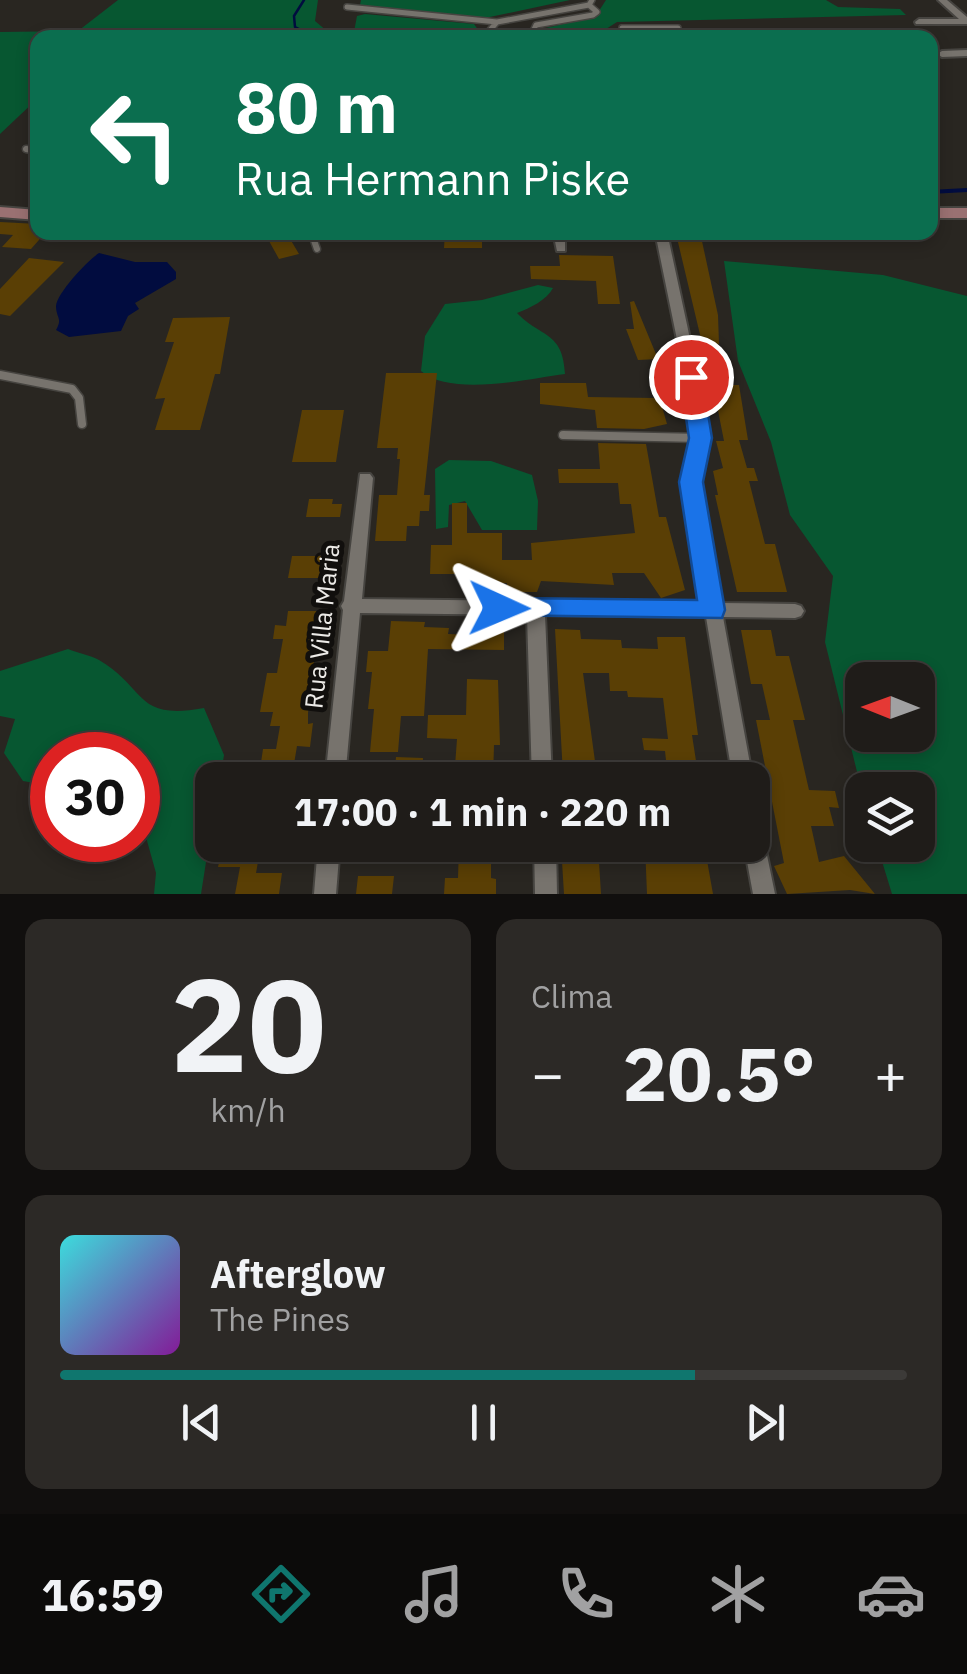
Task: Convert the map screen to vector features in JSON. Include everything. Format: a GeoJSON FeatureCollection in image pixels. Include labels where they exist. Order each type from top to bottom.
{"type":"FeatureCollection","features":[{"type":"Feature","properties":{"kind":"street"},"geometry":{"type":"LineString","coordinates":[[942,0],[965,21]]}},
{"type":"Feature","properties":{"kind":"street"},"geometry":{"type":"LineString","coordinates":[[920,22],[965,21]]}},
{"type":"Feature","properties":{"kind":"street"},"geometry":{"type":"LineString","coordinates":[[942,54],[967,54]]}},
{"type":"Feature","properties":{"kind":"street"},"geometry":{"type":"LineString","coordinates":[[1,213],[30,214]]}},
{"type":"Feature","properties":{"kind":"street"},"geometry":{"type":"LineString","coordinates":[[938,213],[967,213]]}},
{"type":"Feature","properties":{"kind":"street"},"geometry":{"type":"LineString","coordinates":[[560,240],[561,248]]}},
{"type":"Feature","properties":{"kind":"street"},"geometry":{"type":"LineString","coordinates":[[662,240],[700,438],[691,482],[740,762]]}},
{"type":"Feature","properties":{"kind":"street","name":"Rua Villa Maria"},"geometry":{"type":"LineString","coordinates":[[337,762],[365,478]]}},
{"type":"Feature","properties":{"kind":"street"},"geometry":{"type":"LineString","coordinates":[[350,606],[795,611]]}},
{"type":"Feature","properties":{"kind":"street"},"geometry":{"type":"LineString","coordinates":[[536,608],[541,762]]}},
{"type":"Feature","properties":{"kind":"street"},"geometry":{"type":"LineString","coordinates":[[325,894],[328,862]]}},
{"type":"Feature","properties":{"kind":"street"},"geometry":{"type":"LineString","coordinates":[[545,862],[546,894]]}},
{"type":"Feature","properties":{"kind":"street"},"geometry":{"type":"LineString","coordinates":[[758,862],[764,894]]}},
{"type":"Feature","properties":{"kind":"lane"},"geometry":{"type":"LineString","coordinates":[[347,7],[497,22],[591,2],[597,12],[536,25],[534,30]]}},
{"type":"Feature","properties":{"kind":"lane"},"geometry":{"type":"LineString","coordinates":[[490,30],[497,22]]}},
{"type":"Feature","properties":{"kind":"lane"},"geometry":{"type":"LineString","coordinates":[[622,30],[678,30]]}},
{"type":"Feature","properties":{"kind":"lane"},"geometry":{"type":"LineString","coordinates":[[26,149],[30,150]]}},
{"type":"Feature","properties":{"kind":"lane"},"geometry":{"type":"LineString","coordinates":[[314,240],[317,249]]}},
{"type":"Feature","properties":{"kind":"lane"},"geometry":{"type":"LineString","coordinates":[[0,376],[72,390],[79,398],[82,424]]}},
{"type":"Feature","properties":{"kind":"lane"},"geometry":{"type":"LineString","coordinates":[[563,435],[700,438]]}},
{"type":"Feature","properties":{"kind":"green space"},"geometry":{"type":"Polygon","coordinates":[[[118,0],[318,0],[315,21],[326,30],[79,30],[118,0]]]}},
{"type":"Feature","properties":{"kind":"green space"},"geometry":{"type":"Polygon","coordinates":[[[361,0],[570,0],[485,18],[371,9],[360,5],[361,0]]]}},
{"type":"Feature","properties":{"kind":"green space"},"geometry":{"type":"Polygon","coordinates":[[[606,0],[826,0],[838,7],[900,9],[906,15],[617,22],[606,30],[541,30],[595,17],[606,0]]]}},
{"type":"Feature","properties":{"kind":"green space"},"geometry":{"type":"Polygon","coordinates":[[[357,16],[474,24],[478,30],[354,30],[357,16]]]}},
{"type":"Feature","properties":{"kind":"green space"},"geometry":{"type":"Polygon","coordinates":[[[0,32],[30,32],[30,106],[0,134],[0,32]]]}},
{"type":"Feature","properties":{"kind":"green space"},"geometry":{"type":"Polygon","coordinates":[[[724,261],[883,275],[967,296],[967,894],[892,894],[882,862],[935,862],[935,772],[857,772],[852,752],[935,752],[935,662],[845,662],[845,723],[825,642],[833,576],[790,515],[771,442],[738,361],[724,261]]]}},
{"type":"Feature","properties":{"kind":"green space"},"geometry":{"type":"Polygon","coordinates":[[[538,285],[553,288],[542,300],[517,313],[555,342],[565,374],[470,385],[434,379],[421,371],[425,336],[445,304],[482,300],[538,285]]]}},
{"type":"Feature","properties":{"kind":"green space"},"geometry":{"type":"Polygon","coordinates":[[[449,460],[491,461],[532,475],[538,501],[537,530],[482,530],[465,501],[449,505],[448,527],[436,529],[435,469],[449,460]]]}},
{"type":"Feature","properties":{"kind":"green space"},"geometry":{"type":"Polygon","coordinates":[[[68,649],[99,660],[153,706],[181,711],[204,708],[224,755],[223,762],[195,762],[195,862],[206,862],[201,894],[154,894],[153,862],[160,862],[160,732],[30,732],[30,782],[23,781],[4,753],[15,719],[0,716],[0,671],[68,649]]]}},
{"type":"Feature","properties":{"kind":"shaded area"},"geometry":{"type":"Polygon","coordinates":[[[99,253],[135,262],[167,262],[176,272],[176,279],[135,303],[139,309],[128,316],[121,331],[69,337],[56,330],[58,300],[74,277],[99,253]]]}},
{"type":"Feature","properties":{"kind":"building"},"geometry":{"type":"Polygon","coordinates":[[[0,222],[30,224],[30,240],[39,240],[31,249],[2,247],[13,235],[0,234],[0,222]]]}},
{"type":"Feature","properties":{"kind":"building"},"geometry":{"type":"Polygon","coordinates":[[[268,240],[291,240],[299,254],[279,259],[268,240]]]}},
{"type":"Feature","properties":{"kind":"building"},"geometry":{"type":"Polygon","coordinates":[[[444,240],[482,240],[482,248],[444,248],[444,240]]]}},
{"type":"Feature","properties":{"kind":"building"},"geometry":{"type":"Polygon","coordinates":[[[677,240],[702,240],[718,315],[719,344],[702,343],[677,240]]]}},
{"type":"Feature","properties":{"kind":"building"},"geometry":{"type":"Polygon","coordinates":[[[559,255],[613,256],[620,304],[598,304],[596,281],[531,279],[530,266],[560,266],[559,255]]]}},
{"type":"Feature","properties":{"kind":"building"},"geometry":{"type":"Polygon","coordinates":[[[29,258],[64,262],[10,316],[0,314],[0,289],[29,258]]]}},
{"type":"Feature","properties":{"kind":"building"},"geometry":{"type":"Polygon","coordinates":[[[634,301],[658,359],[638,360],[626,329],[634,329],[630,302],[634,301]]]}},
{"type":"Feature","properties":{"kind":"building"},"geometry":{"type":"Polygon","coordinates":[[[230,317],[220,374],[215,374],[200,430],[155,430],[165,398],[155,399],[174,342],[165,342],[173,318],[230,317]]]}},
{"type":"Feature","properties":{"kind":"building"},"geometry":{"type":"Polygon","coordinates":[[[386,373],[437,373],[424,495],[430,495],[429,511],[420,511],[419,526],[407,526],[406,541],[375,541],[379,495],[397,495],[400,459],[398,448],[377,448],[386,373]]]}},
{"type":"Feature","properties":{"kind":"building"},"geometry":{"type":"Polygon","coordinates":[[[540,383],[586,383],[588,397],[654,398],[661,403],[667,424],[644,429],[597,428],[595,410],[540,404],[540,383]]]}},
{"type":"Feature","properties":{"kind":"building"},"geometry":{"type":"Polygon","coordinates":[[[713,385],[739,385],[748,440],[739,440],[747,468],[754,468],[758,481],[749,481],[765,544],[775,544],[787,592],[737,592],[715,495],[713,471],[723,468],[716,441],[724,441],[713,385]]]}},
{"type":"Feature","properties":{"kind":"building"},"geometry":{"type":"Polygon","coordinates":[[[302,410],[344,410],[336,462],[292,462],[302,410]]]}},
{"type":"Feature","properties":{"kind":"building"},"geometry":{"type":"Polygon","coordinates":[[[598,443],[646,444],[659,517],[666,517],[685,590],[661,598],[644,573],[612,573],[614,585],[541,581],[537,592],[507,592],[507,583],[470,583],[470,574],[430,574],[431,545],[452,545],[452,503],[467,503],[467,533],[502,533],[502,560],[532,560],[531,543],[635,533],[631,504],[620,504],[618,483],[559,483],[558,469],[600,469],[598,443]]]}},
{"type":"Feature","properties":{"kind":"building"},"geometry":{"type":"Polygon","coordinates":[[[309,499],[333,499],[332,504],[342,504],[340,517],[306,517],[309,499]]]}},
{"type":"Feature","properties":{"kind":"building"},"geometry":{"type":"Polygon","coordinates":[[[292,556],[322,556],[319,578],[288,578],[292,556]]]}},
{"type":"Feature","properties":{"kind":"building"},"geometry":{"type":"Polygon","coordinates":[[[288,611],[317,611],[308,713],[308,724],[313,723],[310,747],[297,746],[294,762],[261,762],[263,749],[276,749],[280,726],[270,726],[273,712],[260,712],[267,673],[277,673],[283,639],[273,639],[275,625],[286,626],[288,611]]]}},
{"type":"Feature","properties":{"kind":"building"},"geometry":{"type":"Polygon","coordinates":[[[391,621],[425,622],[424,627],[449,628],[448,634],[473,635],[474,627],[504,628],[504,650],[428,649],[424,716],[401,716],[398,752],[370,752],[374,709],[368,709],[372,672],[366,672],[368,651],[388,651],[391,621]]]}},
{"type":"Feature","properties":{"kind":"building"},"geometry":{"type":"Polygon","coordinates":[[[555,629],[580,630],[581,639],[621,640],[622,648],[658,649],[657,637],[685,637],[698,735],[692,735],[696,762],[666,762],[665,751],[644,750],[642,738],[668,739],[663,698],[628,697],[627,691],[610,691],[609,673],[583,673],[595,762],[562,762],[555,629]]]}},
{"type":"Feature","properties":{"kind":"building"},"geometry":{"type":"Polygon","coordinates":[[[741,630],[771,630],[776,656],[789,656],[805,720],[793,720],[809,790],[835,791],[839,808],[829,807],[834,826],[811,826],[819,862],[844,856],[845,862],[875,894],[850,890],[787,894],[774,866],[784,863],[770,792],[770,762],[764,762],[756,720],[770,720],[762,684],[751,684],[741,630]]]}},
{"type":"Feature","properties":{"kind":"building"},"geometry":{"type":"Polygon","coordinates":[[[467,679],[498,680],[500,745],[494,745],[494,762],[455,762],[457,739],[427,738],[428,715],[466,715],[467,679]]]}},
{"type":"Feature","properties":{"kind":"building"},"geometry":{"type":"Polygon","coordinates":[[[396,757],[423,758],[423,762],[396,762],[396,757]]]}},
{"type":"Feature","properties":{"kind":"building"},"geometry":{"type":"Polygon","coordinates":[[[219,862],[258,862],[256,873],[282,873],[279,894],[235,894],[240,867],[218,867],[219,862]]]}},
{"type":"Feature","properties":{"kind":"building"},"geometry":{"type":"Polygon","coordinates":[[[458,862],[491,862],[496,894],[444,894],[445,878],[458,878],[458,862]]]}},
{"type":"Feature","properties":{"kind":"building"},"geometry":{"type":"Polygon","coordinates":[[[562,862],[599,862],[601,894],[564,894],[562,862]]]}},
{"type":"Feature","properties":{"kind":"building"},"geometry":{"type":"Polygon","coordinates":[[[646,862],[707,862],[713,894],[647,894],[646,862]]]}},
{"type":"Feature","properties":{"kind":"building"},"geometry":{"type":"Polygon","coordinates":[[[358,876],[394,876],[392,894],[356,894],[358,876]]]}},
{"type":"Feature","properties":{"kind":"waterway"},"geometry":{"type":"LineString","coordinates":[[301,30],[295,27],[294,16],[304,0]]}},
{"type":"Feature","properties":{"kind":"waterway"},"geometry":{"type":"LineString","coordinates":[[938,192],[967,190]]}},
{"type":"Feature","properties":{"kind":"route"},"geometry":{"type":"LineString","coordinates":[[499,608],[712,610],[691,482],[700,438],[691,377]]}}]}
